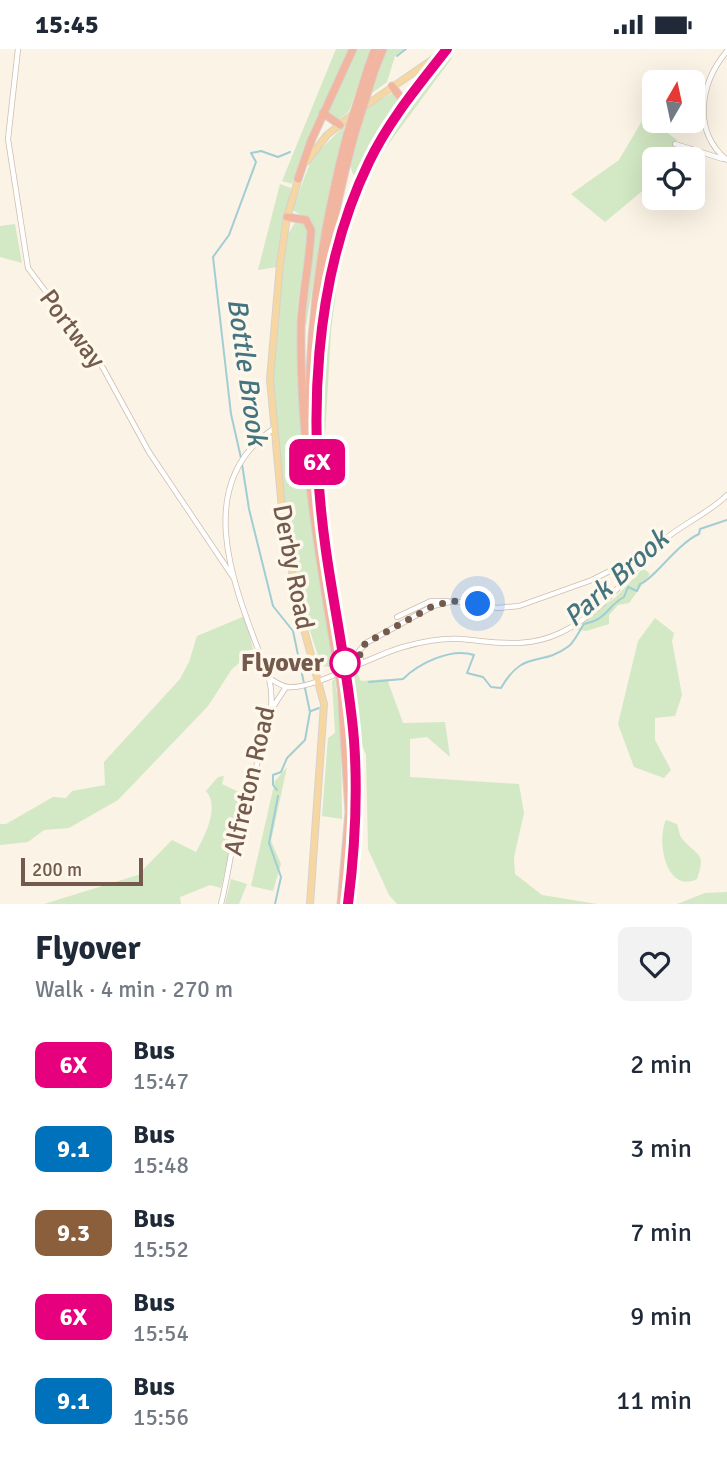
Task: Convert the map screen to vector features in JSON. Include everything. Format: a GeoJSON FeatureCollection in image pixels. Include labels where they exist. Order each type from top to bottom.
{"type":"FeatureCollection","features":[{"type":"Feature","properties":{"kind":"highway"},"geometry":{"type":"LineString","coordinates":[[298,179],[323,113],[353,49]]}},
{"type":"Feature","properties":{"kind":"highway"},"geometry":{"type":"LineString","coordinates":[[309,458],[314,305],[326,228],[372,68],[375,49]]}},
{"type":"Feature","properties":{"kind":"highway"},"geometry":{"type":"LineString","coordinates":[[372,68],[383,49]]}},
{"type":"Feature","properties":{"kind":"highway"},"geometry":{"type":"LineString","coordinates":[[316,406],[326,305],[337,246],[371,159],[405,103],[447,49]]}},
{"type":"Feature","properties":{"kind":"highway"},"geometry":{"type":"LineString","coordinates":[[392,86],[405,103]]}},
{"type":"Feature","properties":{"kind":"highway"},"geometry":{"type":"LineString","coordinates":[[323,113],[340,125]]}},
{"type":"Feature","properties":{"kind":"highway"},"geometry":{"type":"LineString","coordinates":[[348,904],[356,787],[321,504],[316,406],[327,264],[351,135]]}},
{"type":"Feature","properties":{"kind":"highway"},"geometry":{"type":"LineString","coordinates":[[287,217],[306,220],[311,230],[302,292],[300,334],[319,555],[339,649]]}},
{"type":"Feature","properties":{"kind":"highway"},"geometry":{"type":"LineString","coordinates":[[341,904],[349,812],[344,687]]}},
{"type":"Feature","properties":{"kind":"main road","name":"Derby Road"},"geometry":{"type":"LineString","coordinates":[[310,904],[325,715],[320,681],[303,629],[293,579],[273,429],[270,364],[287,217],[298,179],[316,147],[340,125],[392,86],[447,49]]}},
{"type":"Feature","properties":{"kind":"street","name":"Portway"},"geometry":{"type":"LineString","coordinates":[[18,49],[8,139],[28,268],[103,368],[149,452],[233,577]]}},
{"type":"Feature","properties":{"kind":"street"},"geometry":{"type":"LineString","coordinates":[[727,51],[706,92],[702,110],[712,143],[727,160]]}},
{"type":"Feature","properties":{"kind":"street"},"geometry":{"type":"LineString","coordinates":[[675,144],[727,160]]}},
{"type":"Feature","properties":{"kind":"street","name":"Alfreton Road"},"geometry":{"type":"LineString","coordinates":[[220,904],[238,820],[265,743],[269,713],[268,678],[233,577],[224,515],[226,493],[244,458],[273,429]]}},
{"type":"Feature","properties":{"kind":"street"},"geometry":{"type":"LineString","coordinates":[[397,617],[430,601],[498,608],[519,606],[592,580],[654,549],[727,495]]}},
{"type":"Feature","properties":{"kind":"street"},"geometry":{"type":"LineString","coordinates":[[268,678],[286,687],[320,681],[361,660],[404,646],[443,639],[503,645],[547,638],[565,631],[603,605],[654,549]]}},
{"type":"Feature","properties":{"kind":"street"},"geometry":{"type":"LineString","coordinates":[[361,660],[359,651],[366,643],[447,601]]}},
{"type":"Feature","properties":{"kind":"street"},"geometry":{"type":"LineString","coordinates":[[269,713],[286,687]]}},
{"type":"Feature","properties":{"kind":"green space"},"geometry":{"type":"Polygon","coordinates":[[[336,49],[350,49],[306,143],[292,184],[282,181],[336,49]]]}},
{"type":"Feature","properties":{"kind":"green space"},"geometry":{"type":"Polygon","coordinates":[[[355,49],[371,49],[349,111],[339,120],[330,114],[328,107],[355,49]]]}},
{"type":"Feature","properties":{"kind":"green space"},"geometry":{"type":"Polygon","coordinates":[[[386,49],[405,49],[395,56],[387,82],[372,93],[386,49]]]}},
{"type":"Feature","properties":{"kind":"green space"},"geometry":{"type":"Polygon","coordinates":[[[449,55],[452,58],[384,150],[355,210],[338,276],[331,331],[325,438],[321,438],[324,367],[332,297],[338,263],[358,196],[379,150],[430,75],[449,55]]]}},
{"type":"Feature","properties":{"kind":"green space"},"geometry":{"type":"Polygon","coordinates":[[[394,92],[401,105],[364,166],[359,168],[357,176],[353,174],[350,165],[367,108],[394,92]]]}},
{"type":"Feature","properties":{"kind":"green space"},"geometry":{"type":"Polygon","coordinates":[[[642,121],[642,133],[668,133],[677,140],[673,147],[642,147],[642,191],[605,222],[571,194],[619,160],[642,121]]]}},
{"type":"Feature","properties":{"kind":"green space"},"geometry":{"type":"Polygon","coordinates":[[[345,125],[328,196],[306,326],[304,300],[314,232],[311,220],[292,210],[312,158],[345,125]]]}},
{"type":"Feature","properties":{"kind":"green space"},"geometry":{"type":"Polygon","coordinates":[[[280,184],[291,188],[277,267],[258,270],[280,184]]]}},
{"type":"Feature","properties":{"kind":"green space"},"geometry":{"type":"Polygon","coordinates":[[[296,221],[302,222],[309,230],[299,297],[297,361],[302,442],[331,643],[333,664],[330,667],[322,666],[301,598],[285,521],[275,444],[275,337],[288,234],[296,221]]]}},
{"type":"Feature","properties":{"kind":"green space"},"geometry":{"type":"Polygon","coordinates":[[[15,224],[22,263],[0,257],[0,226],[15,224]]]}},
{"type":"Feature","properties":{"kind":"green space"},"geometry":{"type":"Polygon","coordinates":[[[643,568],[650,574],[629,603],[618,605],[609,615],[609,624],[586,631],[572,629],[615,598],[643,568]]]}},
{"type":"Feature","properties":{"kind":"green space"},"geometry":{"type":"Polygon","coordinates":[[[245,616],[253,649],[244,653],[245,658],[232,669],[208,706],[118,800],[69,828],[44,830],[28,842],[0,845],[0,824],[6,824],[53,797],[66,798],[72,791],[105,785],[104,762],[180,679],[189,662],[197,636],[245,616]]]}},
{"type":"Feature","properties":{"kind":"green space"},"geometry":{"type":"Polygon","coordinates":[[[655,618],[674,633],[672,641],[682,695],[675,716],[655,718],[655,740],[671,770],[664,778],[634,767],[618,724],[638,641],[655,618]]]}},
{"type":"Feature","properties":{"kind":"green space"},"geometry":{"type":"Polygon","coordinates":[[[356,670],[361,681],[387,679],[403,723],[445,722],[450,757],[427,737],[410,739],[410,777],[519,784],[524,813],[514,857],[515,874],[542,895],[597,904],[397,904],[389,895],[368,849],[366,755],[358,735],[351,671],[356,670]]]}},
{"type":"Feature","properties":{"kind":"green space"},"geometry":{"type":"Polygon","coordinates":[[[335,679],[341,734],[342,819],[322,816],[328,738],[335,733],[332,681],[335,679]]]}},
{"type":"Feature","properties":{"kind":"green space"},"geometry":{"type":"Polygon","coordinates":[[[287,767],[271,841],[281,864],[273,891],[251,886],[275,781],[287,767]]]}},
{"type":"Feature","properties":{"kind":"green space"},"geometry":{"type":"Polygon","coordinates":[[[224,776],[222,784],[243,794],[221,888],[210,885],[180,897],[181,904],[44,904],[138,875],[172,840],[196,852],[207,830],[211,813],[212,805],[206,791],[218,777],[224,776]]]}},
{"type":"Feature","properties":{"kind":"green space"},"geometry":{"type":"Polygon","coordinates":[[[666,820],[677,824],[682,838],[699,856],[701,864],[697,879],[686,882],[678,879],[666,863],[662,840],[666,820]]]}},
{"type":"Feature","properties":{"kind":"green space"},"geometry":{"type":"Polygon","coordinates":[[[231,879],[247,884],[239,904],[225,904],[231,879]]]}},
{"type":"Feature","properties":{"kind":"green space"},"geometry":{"type":"Polygon","coordinates":[[[727,892],[727,904],[677,904],[705,893],[727,892]]]}},
{"type":"Feature","properties":{"kind":"waterway","name":"Bottle Brook"},"geometry":{"type":"LineString","coordinates":[[397,56],[406,49]]}},
{"type":"Feature","properties":{"kind":"waterway","name":"Bottle Brook"},"geometry":{"type":"LineString","coordinates":[[241,458],[231,414],[213,257],[229,235],[256,162],[251,153],[261,151],[278,157],[290,152]]}},
{"type":"Feature","properties":{"kind":"waterway","name":"Bottle Brook"},"geometry":{"type":"LineString","coordinates":[[242,464],[249,509],[273,606],[293,631],[310,712],[305,740],[287,758],[281,772],[273,775],[273,785],[277,790]]}},
{"type":"Feature","properties":{"kind":"waterway","name":"Park Brook"},"geometry":{"type":"LineString","coordinates":[[369,682],[403,679],[436,658],[465,653],[474,655],[467,673],[483,677],[491,687],[501,688],[509,676],[525,663],[549,656],[569,646],[584,624],[602,616],[624,597],[628,587],[637,591],[640,584],[699,534],[700,529],[727,520]]}},
{"type":"Feature","properties":{"kind":"waterway","name":"Park Brook"},"geometry":{"type":"LineString","coordinates":[[311,711],[319,708]]}},
{"type":"Feature","properties":{"kind":"waterway","name":"Bottle Brook"},"geometry":{"type":"LineString","coordinates":[[275,904],[281,877],[269,843],[278,796]]}},
{"type":"Feature","properties":{"kind":"bus line","name":"6X"},"geometry":{"type":"LineString","coordinates":[[348,904],[356,816],[354,740],[326,551],[317,453],[316,406],[326,305],[337,246],[359,184],[397,113],[447,49]]}},
{"type":"Feature","properties":{"kind":"place","name":"Flyover"},"geometry":{"type":"Point","coordinates":[345,663]}},
{"type":"Feature","properties":{"kind":"route"},"geometry":{"type":"LineString","coordinates":[[345,663],[348,667],[361,660],[359,651],[366,643],[433,606],[447,601],[478,604]]}}]}
